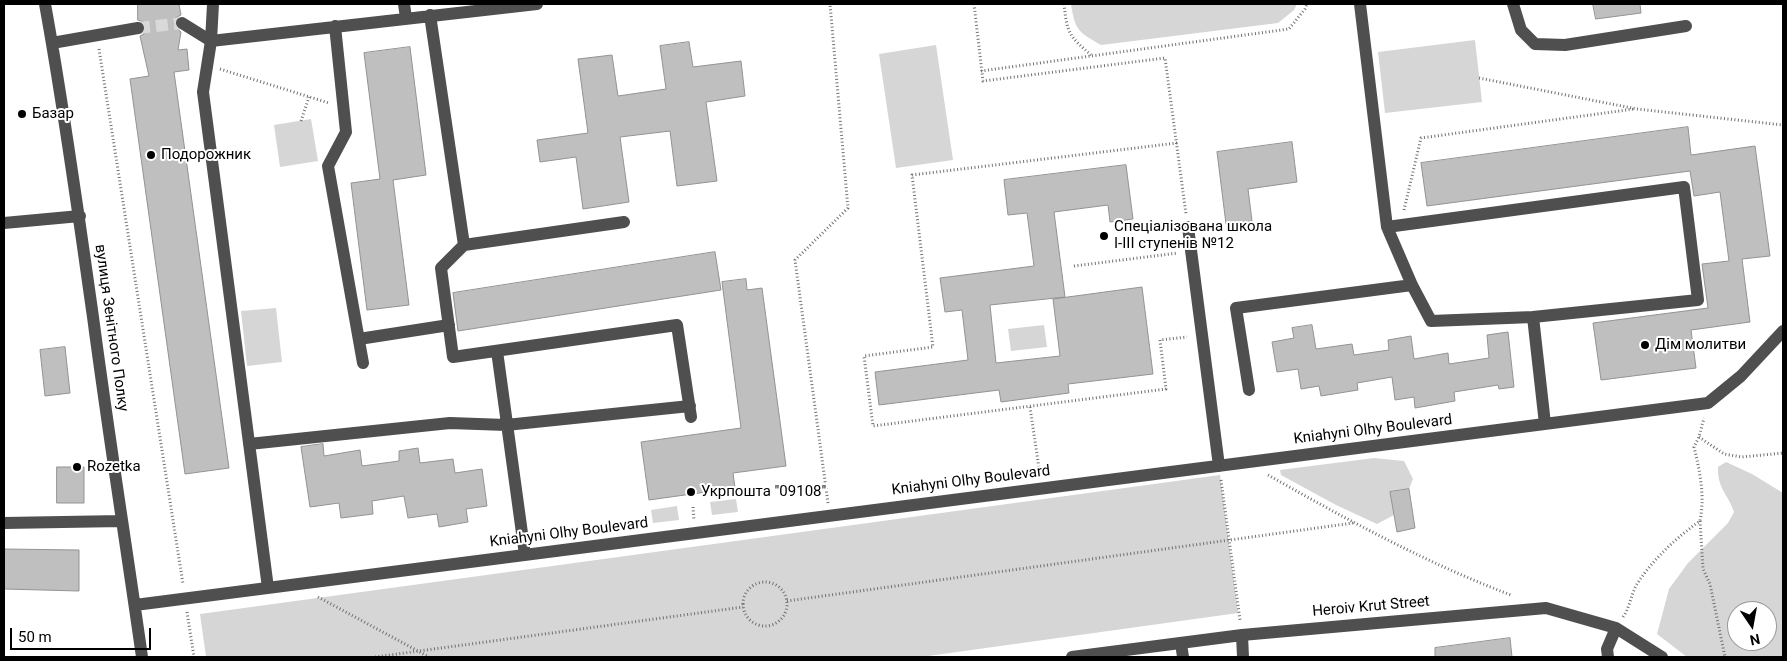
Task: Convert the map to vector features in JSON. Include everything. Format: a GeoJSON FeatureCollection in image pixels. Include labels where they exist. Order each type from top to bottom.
{"type":"FeatureCollection","features":[{"type":"Feature","properties":{"kind":"street","name":"вулиця Зенітного Полку"},"geometry":{"type":"LineString","coordinates":[[45,4],[80,216],[142,657]]}},
{"type":"Feature","properties":{"kind":"street"},"geometry":{"type":"LineString","coordinates":[[213,4],[211,42],[203,92],[268,588]]}},
{"type":"Feature","properties":{"kind":"street"},"geometry":{"type":"LineString","coordinates":[[404,4],[406,18]]}},
{"type":"Feature","properties":{"kind":"street"},"geometry":{"type":"LineString","coordinates":[[182,23],[211,42],[335,26],[537,4]]}},
{"type":"Feature","properties":{"kind":"street"},"geometry":{"type":"LineString","coordinates":[[1360,4],[1387,227],[1412,285],[1431,321],[1533,317],[1698,300],[1684,187],[1387,227]]}},
{"type":"Feature","properties":{"kind":"street"},"geometry":{"type":"LineString","coordinates":[[1513,4],[1521,30],[1535,44],[1566,45],[1686,26]]}},
{"type":"Feature","properties":{"kind":"street"},"geometry":{"type":"LineString","coordinates":[[430,16],[464,245]]}},
{"type":"Feature","properties":{"kind":"street"},"geometry":{"type":"LineString","coordinates":[[335,26],[346,132],[328,166],[363,363]]}},
{"type":"Feature","properties":{"kind":"street"},"geometry":{"type":"LineString","coordinates":[[52,43],[138,28]]}},
{"type":"Feature","properties":{"kind":"street"},"geometry":{"type":"LineString","coordinates":[[4,223],[80,216]]}},
{"type":"Feature","properties":{"kind":"street"},"geometry":{"type":"LineString","coordinates":[[249,444],[450,423],[506,425],[690,412],[677,325],[454,358],[441,268],[464,245],[624,222]]}},
{"type":"Feature","properties":{"kind":"street"},"geometry":{"type":"LineString","coordinates":[[1188,227],[1219,466]]}},
{"type":"Feature","properties":{"kind":"street"},"geometry":{"type":"LineString","coordinates":[[1250,390],[1236,308],[1412,285]]}},
{"type":"Feature","properties":{"kind":"street"},"geometry":{"type":"LineString","coordinates":[[1533,317],[1545,424]]}},
{"type":"Feature","properties":{"kind":"street"},"geometry":{"type":"LineString","coordinates":[[359,339],[449,325]]}},
{"type":"Feature","properties":{"kind":"street"},"geometry":{"type":"LineString","coordinates":[[1708,403],[1741,376],[1783,331]]}},
{"type":"Feature","properties":{"kind":"street"},"geometry":{"type":"LineString","coordinates":[[497,351],[524,555]]}},
{"type":"Feature","properties":{"kind":"street","name":"Kniahyni Olhy Boulevard"},"geometry":{"type":"LineString","coordinates":[[135,605],[1708,403]]}},
{"type":"Feature","properties":{"kind":"street"},"geometry":{"type":"LineString","coordinates":[[4,523],[122,521]]}},
{"type":"Feature","properties":{"kind":"street","name":"Heroiv Krut Street"},"geometry":{"type":"LineString","coordinates":[[1072,657],[1242,635],[1546,608],[1616,628],[1662,657]]}},
{"type":"Feature","properties":{"kind":"street"},"geometry":{"type":"LineString","coordinates":[[1608,657],[1607,649],[1616,628]]}},
{"type":"Feature","properties":{"kind":"street"},"geometry":{"type":"LineString","coordinates":[[1242,635],[1243,657]]}},
{"type":"Feature","properties":{"kind":"street"},"geometry":{"type":"LineString","coordinates":[[1180,643],[1183,657]]}},
{"type":"Feature","properties":{"kind":"path"},"geometry":{"type":"LineString","coordinates":[[829,516],[795,260],[848,208],[830,4]]}},
{"type":"Feature","properties":{"kind":"path"},"geometry":{"type":"LineString","coordinates":[[974,4],[983,81],[1165,58],[1188,227]]}},
{"type":"Feature","properties":{"kind":"path"},"geometry":{"type":"LineString","coordinates":[[1064,4],[1066,27],[1076,42],[1092,56]]}},
{"type":"Feature","properties":{"kind":"path"},"geometry":{"type":"LineString","coordinates":[[982,71],[1289,29],[1307,4]]}},
{"type":"Feature","properties":{"kind":"path"},"geometry":{"type":"LineString","coordinates":[[97,36],[194,657]]}},
{"type":"Feature","properties":{"kind":"path"},"geometry":{"type":"LineString","coordinates":[[207,65],[344,108]]}},
{"type":"Feature","properties":{"kind":"path"},"geometry":{"type":"LineString","coordinates":[[1479,78],[1637,109],[1783,124]]}},
{"type":"Feature","properties":{"kind":"path"},"geometry":{"type":"LineString","coordinates":[[301,121],[309,97]]}},
{"type":"Feature","properties":{"kind":"path"},"geometry":{"type":"LineString","coordinates":[[1401,225],[1421,138],[1637,109]]}},
{"type":"Feature","properties":{"kind":"path"},"geometry":{"type":"LineString","coordinates":[[1177,143],[912,175],[933,347],[864,356],[873,426],[1166,389],[1160,340],[1202,335]]}},
{"type":"Feature","properties":{"kind":"path"},"geometry":{"type":"LineString","coordinates":[[1074,266],[1191,251]]}},
{"type":"Feature","properties":{"kind":"path"},"geometry":{"type":"LineString","coordinates":[[1708,403],[1699,437],[1694,448],[1702,487],[1703,507],[1700,521],[1703,569],[1710,584],[1725,657]]}},
{"type":"Feature","properties":{"kind":"path"},"geometry":{"type":"LineString","coordinates":[[1030,407],[1041,489]]}},
{"type":"Feature","properties":{"kind":"path"},"geometry":{"type":"LineString","coordinates":[[1699,437],[1724,454],[1742,457],[1783,453]]}},
{"type":"Feature","properties":{"kind":"path"},"geometry":{"type":"LineString","coordinates":[[1246,462],[1353,523],[1476,582],[1520,598]]}},
{"type":"Feature","properties":{"kind":"path"},"geometry":{"type":"LineString","coordinates":[[1219,466],[1242,635]]}},
{"type":"Feature","properties":{"kind":"path"},"geometry":{"type":"LineString","coordinates":[[1616,628],[1626,612],[1635,587],[1643,576],[1666,548],[1700,521]]}},
{"type":"Feature","properties":{"kind":"path"},"geometry":{"type":"LineString","coordinates":[[787,601],[1353,523]]}},
{"type":"Feature","properties":{"kind":"path"},"geometry":{"type":"LineString","coordinates":[[764,582],[771,582],[783,590],[787,601],[783,618],[771,626],[756,625],[750,621],[743,606],[746,594],[750,588],[764,582]]}},
{"type":"Feature","properties":{"kind":"path"},"geometry":{"type":"LineString","coordinates":[[294,584],[429,657]]}},
{"type":"Feature","properties":{"kind":"path"},"geometry":{"type":"LineString","coordinates":[[375,657],[743,606]]}},
{"type":"Feature","properties":{"kind":"shaded area"},"geometry":{"type":"Polygon","coordinates":[[[1071,4],[1297,4],[1294,10],[1278,23],[1101,45],[1082,33],[1076,25],[1071,4]]]}},
{"type":"Feature","properties":{"kind":"shaded area"},"geometry":{"type":"Polygon","coordinates":[[[1475,40],[1482,102],[1385,113],[1378,52],[1475,40]]]}},
{"type":"Feature","properties":{"kind":"shaded area"},"geometry":{"type":"Polygon","coordinates":[[[936,45],[953,160],[896,168],[879,54],[936,45]]]}},
{"type":"Feature","properties":{"kind":"shaded area"},"geometry":{"type":"Polygon","coordinates":[[[311,119],[318,161],[280,167],[274,125],[311,119]]]}},
{"type":"Feature","properties":{"kind":"shaded area"},"geometry":{"type":"Polygon","coordinates":[[[276,308],[282,362],[247,366],[241,311],[276,308]]]}},
{"type":"Feature","properties":{"kind":"shaded area"},"geometry":{"type":"Polygon","coordinates":[[[1044,325],[1047,347],[1011,351],[1008,329],[1044,325]]]}},
{"type":"Feature","properties":{"kind":"shaded area"},"geometry":{"type":"Polygon","coordinates":[[[1374,458],[1404,461],[1413,479],[1409,489],[1390,492],[1394,515],[1377,524],[1336,505],[1281,475],[1280,470],[1374,458]]]}},
{"type":"Feature","properties":{"kind":"shaded area"},"geometry":{"type":"Polygon","coordinates":[[[1726,462],[1752,474],[1783,493],[1783,657],[1687,657],[1657,634],[1669,589],[1688,563],[1728,523],[1734,512],[1721,486],[1718,467],[1726,462]]]}},
{"type":"Feature","properties":{"kind":"shaded area"},"geometry":{"type":"Polygon","coordinates":[[[1220,475],[1238,613],[921,657],[206,657],[200,614],[1220,475]]]}},
{"type":"Feature","properties":{"kind":"shaded area"},"geometry":{"type":"Polygon","coordinates":[[[736,499],[738,512],[712,515],[710,502],[736,499]]]}},
{"type":"Feature","properties":{"kind":"shaded area"},"geometry":{"type":"Polygon","coordinates":[[[677,506],[679,520],[653,523],[651,510],[677,506]]]}},
{"type":"Feature","properties":{"kind":"building"},"geometry":{"type":"Polygon","coordinates":[[[138,4],[179,4],[181,15],[175,18],[174,23],[175,27],[181,32],[178,50],[187,49],[189,70],[174,72],[229,468],[185,474],[130,79],[149,76],[140,36],[144,34],[146,27],[144,22],[138,20],[138,4]]]}},
{"type":"Feature","properties":{"kind":"building"},"geometry":{"type":"Polygon","coordinates":[[[1593,4],[1640,4],[1641,13],[1596,19],[1593,4]]]}},
{"type":"Feature","properties":{"kind":"building"},"geometry":{"type":"Polygon","coordinates":[[[689,42],[693,67],[741,61],[745,96],[706,102],[717,181],[677,186],[670,131],[620,137],[629,202],[583,209],[576,157],[540,162],[537,140],[588,133],[578,59],[612,55],[618,96],[666,89],[660,46],[689,42]]]}},
{"type":"Feature","properties":{"kind":"building"},"geometry":{"type":"Polygon","coordinates":[[[410,47],[426,175],[393,180],[409,305],[367,310],[351,183],[380,179],[364,53],[410,47]]]}},
{"type":"Feature","properties":{"kind":"building"},"geometry":{"type":"Polygon","coordinates":[[[1688,127],[1691,155],[1755,146],[1770,256],[1742,259],[1750,322],[1691,330],[1696,368],[1601,380],[1593,323],[1708,308],[1702,264],[1729,261],[1720,192],[1694,196],[1690,171],[1427,206],[1421,163],[1688,127]]]}},
{"type":"Feature","properties":{"kind":"building"},"geometry":{"type":"Polygon","coordinates":[[[1292,142],[1297,182],[1248,189],[1252,221],[1226,224],[1217,152],[1292,142]]]}},
{"type":"Feature","properties":{"kind":"building"},"geometry":{"type":"Polygon","coordinates":[[[1126,165],[1133,219],[1110,222],[1108,205],[1054,212],[1065,297],[990,305],[996,363],[1060,356],[1053,299],[1142,287],[1153,374],[1068,384],[1069,393],[1001,402],[999,390],[879,405],[875,372],[968,360],[962,310],[945,312],[940,278],[1034,266],[1027,213],[1008,215],[1004,180],[1126,165]]]}},
{"type":"Feature","properties":{"kind":"building"},"geometry":{"type":"Polygon","coordinates":[[[715,252],[721,290],[458,331],[453,293],[715,252]]]}},
{"type":"Feature","properties":{"kind":"building"},"geometry":{"type":"Polygon","coordinates":[[[746,279],[747,290],[762,288],[786,466],[733,473],[735,488],[649,500],[641,442],[741,428],[722,282],[746,279]]]}},
{"type":"Feature","properties":{"kind":"building"},"geometry":{"type":"Polygon","coordinates":[[[1312,325],[1316,349],[1352,344],[1354,355],[1389,350],[1388,340],[1411,336],[1414,359],[1448,353],[1449,364],[1489,358],[1487,335],[1508,332],[1514,387],[1499,389],[1498,385],[1454,392],[1455,401],[1415,408],[1414,397],[1395,400],[1392,377],[1357,383],[1358,390],[1321,396],[1319,386],[1301,389],[1298,369],[1277,372],[1272,342],[1294,338],[1292,328],[1312,325]]]}},
{"type":"Feature","properties":{"kind":"building"},"geometry":{"type":"Polygon","coordinates":[[[65,347],[70,393],[45,396],[40,350],[65,347]]]}},
{"type":"Feature","properties":{"kind":"building"},"geometry":{"type":"Polygon","coordinates":[[[323,444],[324,456],[360,450],[362,466],[399,461],[399,451],[418,448],[420,463],[453,459],[455,473],[482,469],[487,506],[466,509],[468,522],[439,527],[437,514],[408,518],[404,496],[372,501],[373,514],[341,518],[339,503],[310,507],[301,447],[323,444]]]}},
{"type":"Feature","properties":{"kind":"building"},"geometry":{"type":"Polygon","coordinates":[[[57,467],[84,467],[84,503],[57,503],[57,467]]]}},
{"type":"Feature","properties":{"kind":"building"},"geometry":{"type":"Polygon","coordinates":[[[1409,489],[1415,528],[1397,532],[1390,492],[1409,489]]]}},
{"type":"Feature","properties":{"kind":"building"},"geometry":{"type":"Polygon","coordinates":[[[4,549],[79,550],[79,591],[4,589],[4,549]]]}},
{"type":"Feature","properties":{"kind":"building"},"geometry":{"type":"Polygon","coordinates":[[[1510,638],[1512,657],[1435,657],[1435,648],[1510,638]]]}},
{"type":"Feature","properties":{"kind":"tunnel"},"geometry":{"type":"LineString","coordinates":[[138,28],[182,23]]}},
{"type":"Feature","properties":{"kind":"place","name":"Базар"},"geometry":{"type":"Point","coordinates":[22,114]}},
{"type":"Feature","properties":{"kind":"place","name":"Подорожник"},"geometry":{"type":"Point","coordinates":[151,155]}},
{"type":"Feature","properties":{"kind":"place","name":"Спеціалізована школа І-ІІІ ступенів №12"},"geometry":{"type":"Point","coordinates":[1104,236]}},
{"type":"Feature","properties":{"kind":"place","name":"Дім молитви"},"geometry":{"type":"Point","coordinates":[1645,345]}},
{"type":"Feature","properties":{"kind":"place","name":"Rozetka"},"geometry":{"type":"Point","coordinates":[77,467]}},
{"type":"Feature","properties":{"kind":"place","name":"Укрпошта \"09108\""},"geometry":{"type":"Point","coordinates":[691,492]}}]}
